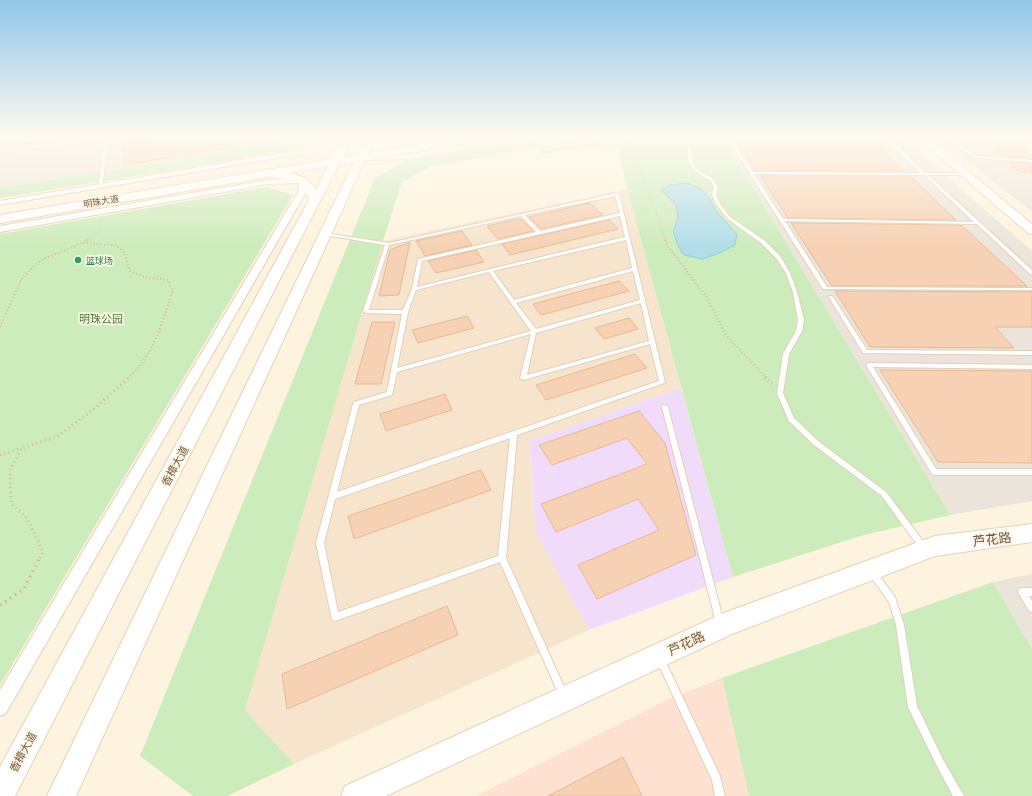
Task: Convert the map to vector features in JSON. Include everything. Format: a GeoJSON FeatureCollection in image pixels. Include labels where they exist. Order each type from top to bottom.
{"type":"FeatureCollection","features":[{"type":"Feature","properties":{"kind":"main road","name":"明珠大道"},"geometry":{"type":"LineString","coordinates":[[0,211],[242,173]]}},
{"type":"Feature","properties":{"kind":"main road","name":"明珠大道"},"geometry":{"type":"LineString","coordinates":[[0,219],[187,187],[249,173]]}},
{"type":"Feature","properties":{"kind":"main road"},"geometry":{"type":"LineString","coordinates":[[279,173],[303,180],[312,188],[315,200]]}},
{"type":"Feature","properties":{"kind":"main road","name":"香樟大道"},"geometry":{"type":"LineString","coordinates":[[0,795],[330,173]]}},
{"type":"Feature","properties":{"kind":"main road"},"geometry":{"type":"LineString","coordinates":[[61,796],[354,173]]}},
{"type":"Feature","properties":{"kind":"main road"},"geometry":{"type":"LineString","coordinates":[[966,174],[1032,230]]}},
{"type":"Feature","properties":{"kind":"main road","name":"芦花路"},"geometry":{"type":"LineString","coordinates":[[355,796],[721,627],[935,546],[1032,533]]}},
{"type":"Feature","properties":{"kind":"street"},"geometry":{"type":"LineString","coordinates":[[0,203],[175,173]]}},
{"type":"Feature","properties":{"kind":"street"},"geometry":{"type":"LineString","coordinates":[[0,229],[268,182],[303,180],[302,192],[0,707]]}},
{"type":"Feature","properties":{"kind":"street"},"geometry":{"type":"LineString","coordinates":[[71,199],[100,186]]}},
{"type":"Feature","properties":{"kind":"street"},"geometry":{"type":"LineString","coordinates":[[116,209],[187,187]]}},
{"type":"Feature","properties":{"kind":"lane"},"geometry":{"type":"LineString","coordinates":[[100,186],[102,173]]}},
{"type":"Feature","properties":{"kind":"lane"},"geometry":{"type":"LineString","coordinates":[[700,173],[711,179],[716,187],[714,195],[718,204],[728,218],[763,242],[779,258],[788,273],[796,292],[801,320],[799,331],[786,354],[780,393],[790,419],[816,443],[884,494],[925,550]]}},
{"type":"Feature","properties":{"kind":"lane"},"geometry":{"type":"LineString","coordinates":[[752,174],[966,174]]}},
{"type":"Feature","properties":{"kind":"lane"},"geometry":{"type":"LineString","coordinates":[[752,174],[825,288],[1032,289]]}},
{"type":"Feature","properties":{"kind":"lane"},"geometry":{"type":"LineString","coordinates":[[926,174],[1032,273]]}},
{"type":"Feature","properties":{"kind":"lane"},"geometry":{"type":"LineString","coordinates":[[325,234],[387,244],[617,194],[662,382],[332,497]]}},
{"type":"Feature","properties":{"kind":"lane"},"geometry":{"type":"LineString","coordinates":[[502,558],[335,617],[320,543],[356,404],[390,393],[405,312],[414,289],[420,260],[622,214]]}},
{"type":"Feature","properties":{"kind":"lane"},"geometry":{"type":"LineString","coordinates":[[522,215],[539,233]]}},
{"type":"Feature","properties":{"kind":"lane"},"geometry":{"type":"LineString","coordinates":[[782,220],[978,223]]}},
{"type":"Feature","properties":{"kind":"lane"},"geometry":{"type":"LineString","coordinates":[[414,289],[628,238]]}},
{"type":"Feature","properties":{"kind":"lane"},"geometry":{"type":"LineString","coordinates":[[387,244],[366,311],[405,312]]}},
{"type":"Feature","properties":{"kind":"lane"},"geometry":{"type":"LineString","coordinates":[[513,302],[635,269]]}},
{"type":"Feature","properties":{"kind":"lane"},"geometry":{"type":"LineString","coordinates":[[490,270],[534,331],[523,378],[652,342]]}},
{"type":"Feature","properties":{"kind":"lane"},"geometry":{"type":"LineString","coordinates":[[831,297],[865,352],[1032,353]]}},
{"type":"Feature","properties":{"kind":"lane"},"geometry":{"type":"LineString","coordinates":[[394,371],[642,301]]}},
{"type":"Feature","properties":{"kind":"lane"},"geometry":{"type":"LineString","coordinates":[[1032,367],[869,366],[934,472],[1032,472]]}},
{"type":"Feature","properties":{"kind":"lane"},"geometry":{"type":"LineString","coordinates":[[665,407],[721,627]]}},
{"type":"Feature","properties":{"kind":"lane"},"geometry":{"type":"LineString","coordinates":[[514,434],[502,558],[566,699]]}},
{"type":"Feature","properties":{"kind":"lane"},"geometry":{"type":"LineString","coordinates":[[870,570],[892,600],[900,625],[913,708],[940,763],[959,796]]}},
{"type":"Feature","properties":{"kind":"lane"},"geometry":{"type":"LineString","coordinates":[[1032,592],[1022,592],[1032,608]]}},
{"type":"Feature","properties":{"kind":"lane"},"geometry":{"type":"LineString","coordinates":[[658,656],[717,779],[720,796]]}},
{"type":"Feature","properties":{"kind":"path"},"geometry":{"type":"LineString","coordinates":[[641,173],[656,210],[667,245],[692,275],[707,298],[726,335],[780,393]]}},
{"type":"Feature","properties":{"kind":"path"},"geometry":{"type":"LineString","coordinates":[[0,326],[22,278],[41,260],[82,243],[97,233],[102,223],[103,211]]}},
{"type":"Feature","properties":{"kind":"path"},"geometry":{"type":"LineString","coordinates":[[0,455],[56,437],[89,414],[136,372],[154,345],[173,291],[168,280],[144,277],[130,271],[124,252],[114,244],[82,243]]}},
{"type":"Feature","properties":{"kind":"path"},"geometry":{"type":"LineString","coordinates":[[0,605],[24,590],[43,552],[27,518],[11,503],[10,469],[22,448]]}},
{"type":"Feature","properties":{"kind":"shaded area"},"geometry":{"type":"Polygon","coordinates":[[[0,173],[92,173],[0,188],[0,173]]]}},
{"type":"Feature","properties":{"kind":"shaded area"},"geometry":{"type":"Polygon","coordinates":[[[744,173],[943,173],[1032,251],[1032,501],[950,515],[744,173]]]}},
{"type":"Feature","properties":{"kind":"shaded area"},"geometry":{"type":"Polygon","coordinates":[[[983,173],[1032,173],[1032,212],[983,173]]]}},
{"type":"Feature","properties":{"kind":"shaded area"},"geometry":{"type":"Polygon","coordinates":[[[627,189],[681,388],[529,442],[536,532],[589,630],[294,764],[245,710],[383,241],[627,189]]]}},
{"type":"Feature","properties":{"kind":"shaded area"},"geometry":{"type":"Polygon","coordinates":[[[681,388],[733,577],[589,630],[536,532],[529,441],[681,388]]]}},
{"type":"Feature","properties":{"kind":"shaded area"},"geometry":{"type":"Polygon","coordinates":[[[1032,574],[1032,649],[993,582],[1032,574]]]}},
{"type":"Feature","properties":{"kind":"shaded area"},"geometry":{"type":"Polygon","coordinates":[[[722,678],[749,796],[476,796],[671,698],[722,678]]]}},
{"type":"Feature","properties":{"kind":"green space"},"geometry":{"type":"Polygon","coordinates":[[[92,173],[153,173],[0,198],[0,188],[92,173]]]}},
{"type":"Feature","properties":{"kind":"green space"},"geometry":{"type":"Polygon","coordinates":[[[384,173],[419,173],[402,182],[383,241],[245,710],[294,764],[227,796],[193,796],[140,756],[375,178],[384,173]]]}},
{"type":"Feature","properties":{"kind":"green space"},"geometry":{"type":"Polygon","coordinates":[[[624,173],[744,173],[950,515],[860,536],[733,577],[624,173]]]}},
{"type":"Feature","properties":{"kind":"green space","name":"明珠公园"},"geometry":{"type":"Polygon","coordinates":[[[267,187],[293,195],[0,685],[0,234],[267,187]]]}},
{"type":"Feature","properties":{"kind":"green space"},"geometry":{"type":"Polygon","coordinates":[[[993,582],[1032,649],[1032,796],[749,796],[722,678],[993,582]]]}},
{"type":"Feature","properties":{"kind":"water"},"geometry":{"type":"Polygon","coordinates":[[[687,183],[700,188],[710,199],[715,210],[737,234],[735,245],[722,252],[703,259],[684,255],[678,246],[673,231],[678,218],[676,205],[661,190],[670,185],[687,183]]]}},
{"type":"Feature","properties":{"kind":"building"},"geometry":{"type":"Polygon","coordinates":[[[760,176],[910,176],[956,220],[788,218],[760,176]]]}},
{"type":"Feature","properties":{"kind":"building"},"geometry":{"type":"Polygon","coordinates":[[[590,203],[603,215],[541,229],[529,217],[590,203]]]}},
{"type":"Feature","properties":{"kind":"building"},"geometry":{"type":"Polygon","coordinates":[[[521,219],[533,231],[498,239],[487,226],[521,219]]]}},
{"type":"Feature","properties":{"kind":"building"},"geometry":{"type":"Polygon","coordinates":[[[609,220],[618,229],[510,255],[502,244],[609,220]]]}},
{"type":"Feature","properties":{"kind":"building"},"geometry":{"type":"Polygon","coordinates":[[[791,223],[961,225],[1027,286],[832,286],[791,223]]]}},
{"type":"Feature","properties":{"kind":"building"},"geometry":{"type":"Polygon","coordinates":[[[462,231],[472,245],[425,256],[416,241],[462,231]]]}},
{"type":"Feature","properties":{"kind":"building"},"geometry":{"type":"Polygon","coordinates":[[[410,242],[399,295],[379,296],[390,250],[410,242]]]}},
{"type":"Feature","properties":{"kind":"building"},"geometry":{"type":"Polygon","coordinates":[[[476,250],[484,262],[436,273],[428,261],[476,250]]]}},
{"type":"Feature","properties":{"kind":"building"},"geometry":{"type":"Polygon","coordinates":[[[619,281],[629,291],[541,315],[533,304],[619,281]]]}},
{"type":"Feature","properties":{"kind":"building"},"geometry":{"type":"Polygon","coordinates":[[[835,291],[1032,292],[1032,327],[995,327],[1014,348],[870,347],[835,291]]]}},
{"type":"Feature","properties":{"kind":"building"},"geometry":{"type":"Polygon","coordinates":[[[467,316],[474,328],[418,343],[412,330],[467,316]]]}},
{"type":"Feature","properties":{"kind":"building"},"geometry":{"type":"Polygon","coordinates":[[[629,318],[638,329],[604,339],[595,328],[629,318]]]}},
{"type":"Feature","properties":{"kind":"building"},"geometry":{"type":"Polygon","coordinates":[[[372,322],[395,322],[381,384],[355,384],[372,322]]]}},
{"type":"Feature","properties":{"kind":"building"},"geometry":{"type":"Polygon","coordinates":[[[635,354],[647,368],[546,400],[536,385],[635,354]]]}},
{"type":"Feature","properties":{"kind":"building"},"geometry":{"type":"Polygon","coordinates":[[[880,370],[1032,371],[1032,463],[938,462],[880,370]]]}},
{"type":"Feature","properties":{"kind":"building"},"geometry":{"type":"Polygon","coordinates":[[[445,394],[452,410],[386,431],[380,414],[445,394]]]}},
{"type":"Feature","properties":{"kind":"building"},"geometry":{"type":"Polygon","coordinates":[[[639,411],[665,443],[696,555],[597,599],[578,565],[659,530],[638,499],[556,532],[541,504],[647,464],[627,438],[552,465],[539,445],[639,411]]]}},
{"type":"Feature","properties":{"kind":"building"},"geometry":{"type":"Polygon","coordinates":[[[481,470],[491,490],[354,539],[348,516],[481,470]]]}},
{"type":"Feature","properties":{"kind":"building"},"geometry":{"type":"Polygon","coordinates":[[[447,606],[458,635],[287,709],[282,674],[447,606]]]}},
{"type":"Feature","properties":{"kind":"building"},"geometry":{"type":"Polygon","coordinates":[[[623,757],[642,796],[548,796],[623,757]]]}},
{"type":"Feature","properties":{"kind":"place","name":"篮球场"},"geometry":{"type":"Point","coordinates":[78,260]}}]}
